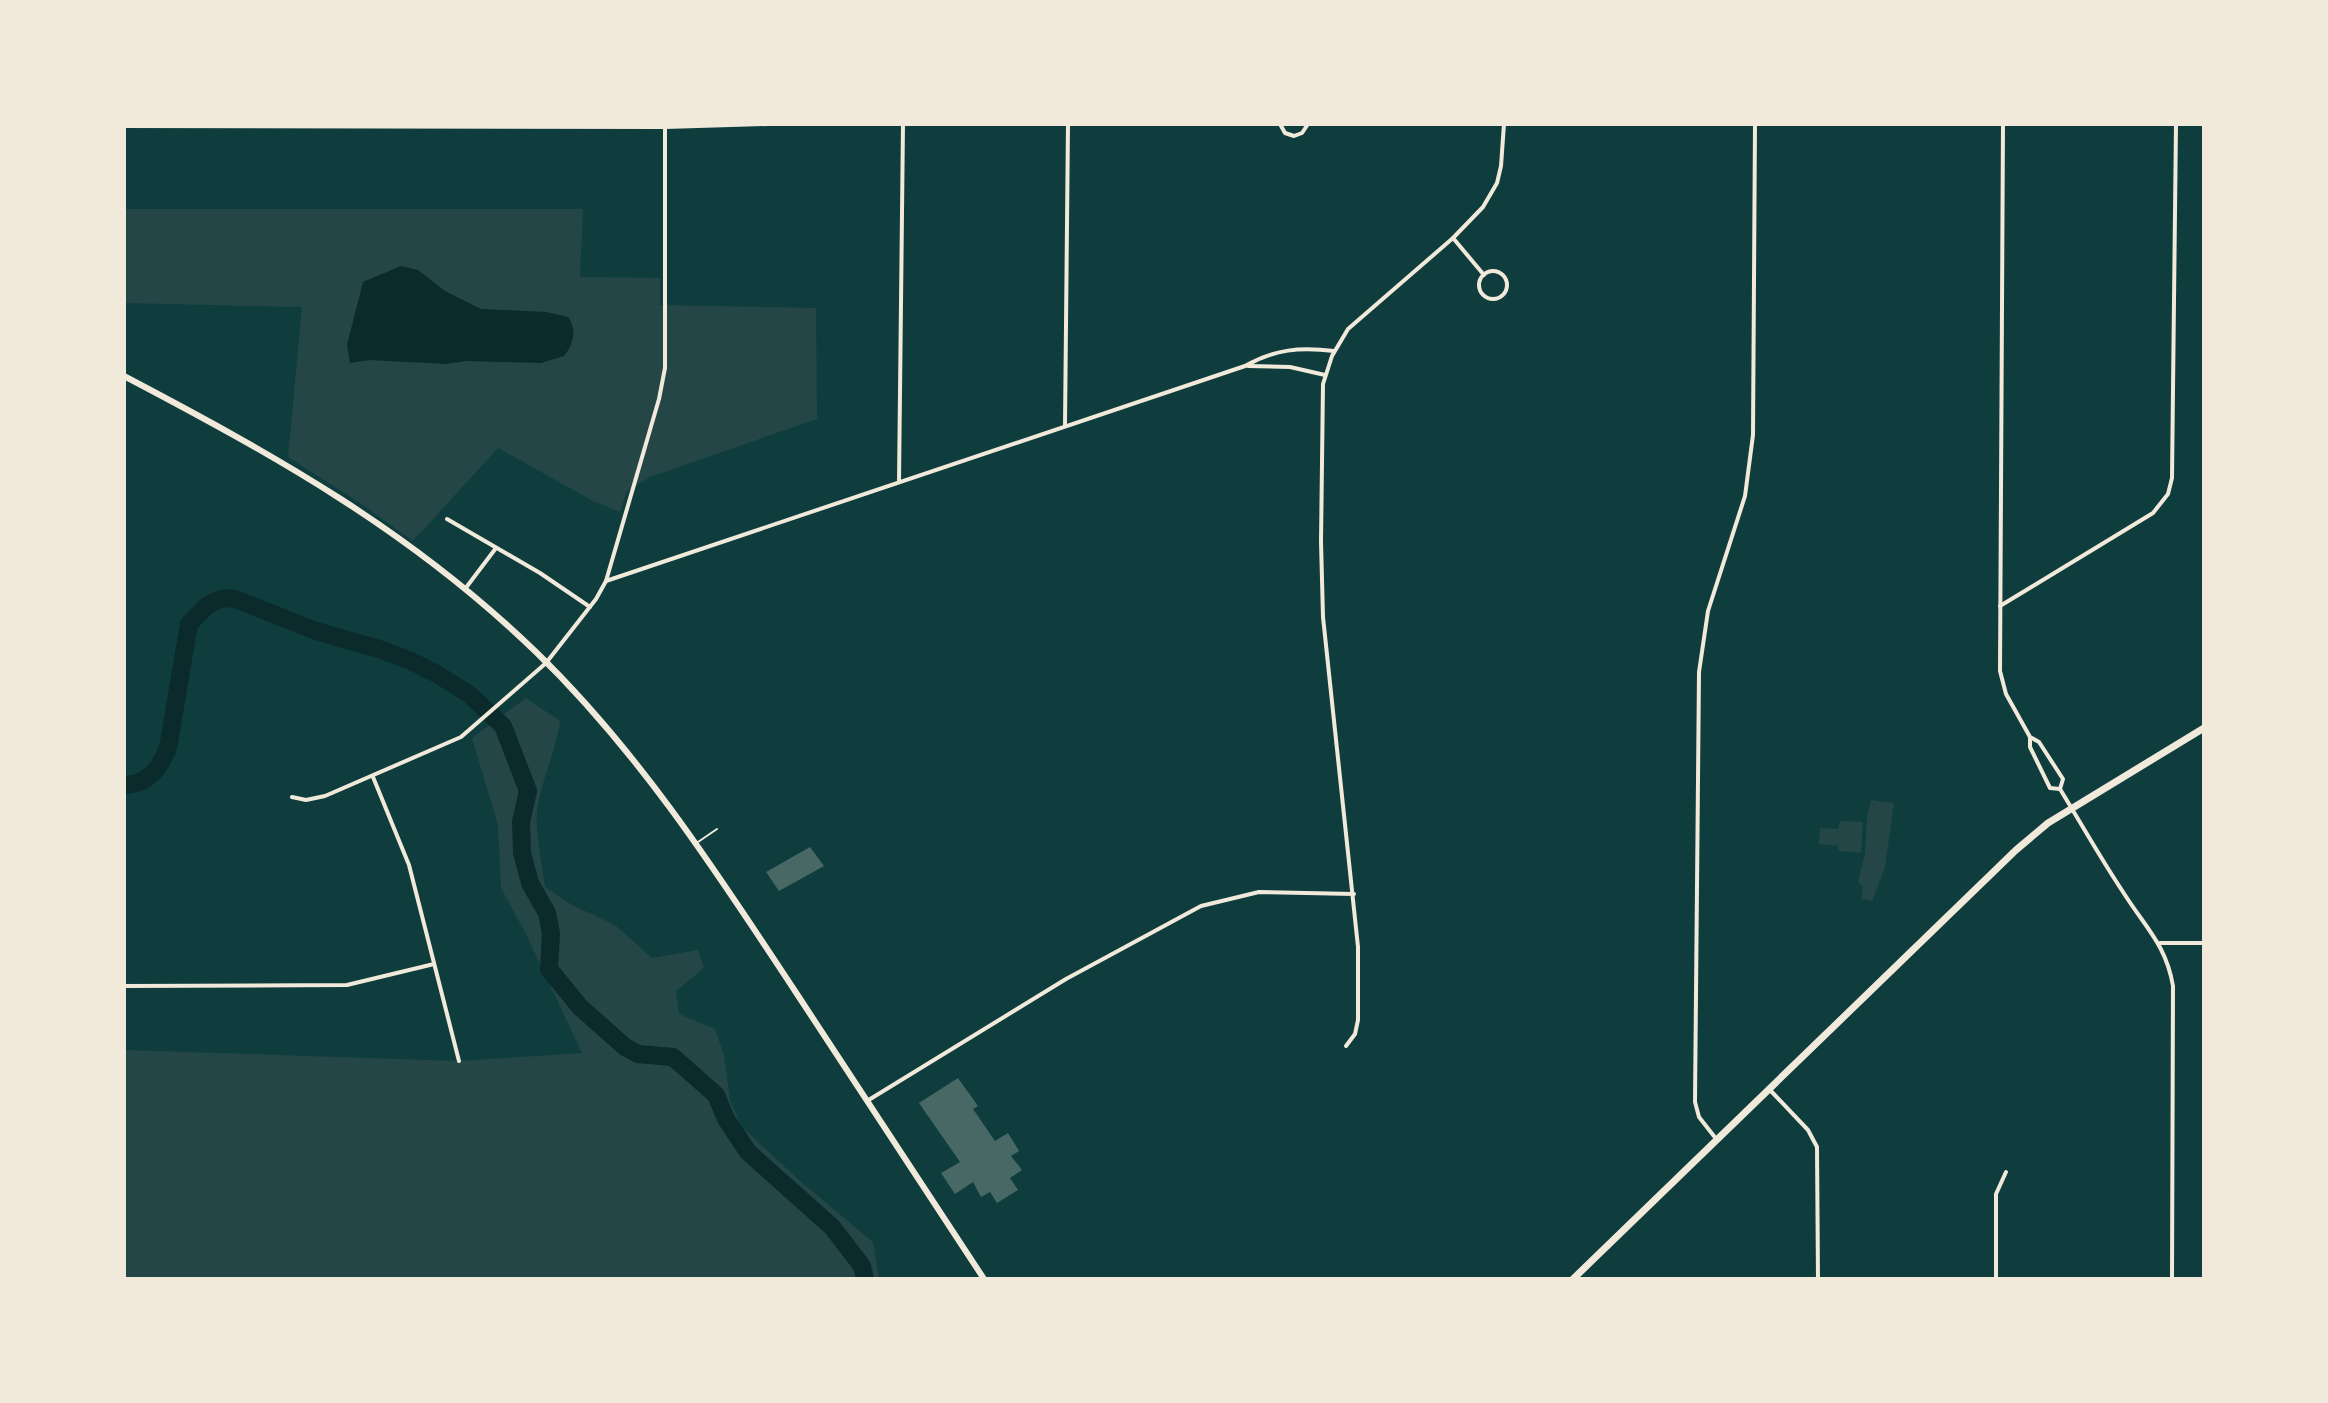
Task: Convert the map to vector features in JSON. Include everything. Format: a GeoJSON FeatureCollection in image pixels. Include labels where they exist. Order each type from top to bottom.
{"type":"FeatureCollection","features":[{"type":"Feature","properties":{"kind":"main road"},"geometry":{"type":"LineString","coordinates":[[124,376],[232,433],[330,490],[390,531],[465,589],[546,663],[619,741],[697,843],[984,1279]]}},
{"type":"Feature","properties":{"kind":"main road"},"geometry":{"type":"LineString","coordinates":[[1573,1279],[2016,850],[2048,823],[2204,728]]}},
{"type":"Feature","properties":{"kind":"street"},"geometry":{"type":"LineString","coordinates":[[124,126],[665,127],[768,124]]}},
{"type":"Feature","properties":{"kind":"street"},"geometry":{"type":"LineString","coordinates":[[899,482],[903,124]]}},
{"type":"Feature","properties":{"kind":"street"},"geometry":{"type":"LineString","coordinates":[[1065,426],[1068,124]]}},
{"type":"Feature","properties":{"kind":"street"},"geometry":{"type":"LineString","coordinates":[[1280,124],[1285,133],[1294,136],[1302,133],[1308,124]]}},
{"type":"Feature","properties":{"kind":"street"},"geometry":{"type":"LineString","coordinates":[[1346,1046],[1357,1028],[1358,947],[1323,607],[1321,542],[1325,375],[1334,351],[1355,322],[1477,215],[1497,183],[1504,149],[1504,124]]}},
{"type":"Feature","properties":{"kind":"street"},"geometry":{"type":"LineString","coordinates":[[1717,1140],[1699,1117],[1695,1102],[1699,672],[1708,611],[1737,525],[1750,466],[1753,435],[1755,124]]}},
{"type":"Feature","properties":{"kind":"street"},"geometry":{"type":"LineString","coordinates":[[2003,124],[2002,683],[2030,737],[2030,747],[2050,788],[2060,789]]}},
{"type":"Feature","properties":{"kind":"street"},"geometry":{"type":"LineString","coordinates":[[2000,606],[2153,513],[2168,494],[2172,478],[2176,124]]}},
{"type":"Feature","properties":{"kind":"street"},"geometry":{"type":"LineString","coordinates":[[292,797],[306,800],[319,798],[373,777],[449,744],[479,724],[546,663],[590,607],[606,581],[659,399],[665,368],[665,127]]}},
{"type":"Feature","properties":{"kind":"street"},"geometry":{"type":"LineString","coordinates":[[1453,238],[1484,275]]}},
{"type":"Feature","properties":{"kind":"street"},"geometry":{"type":"LineString","coordinates":[[1496,272],[1503,276],[1506,290],[1500,297],[1491,299],[1480,292],[1479,283],[1484,275],[1496,272]]}},
{"type":"Feature","properties":{"kind":"street"},"geometry":{"type":"LineString","coordinates":[[606,581],[1245,366],[1282,350],[1305,348],[1334,351]]}},
{"type":"Feature","properties":{"kind":"street"},"geometry":{"type":"LineString","coordinates":[[1245,366],[1290,367],[1325,375]]}},
{"type":"Feature","properties":{"kind":"street"},"geometry":{"type":"LineString","coordinates":[[447,519],[555,582],[590,607]]}},
{"type":"Feature","properties":{"kind":"street"},"geometry":{"type":"LineString","coordinates":[[465,589],[496,548]]}},
{"type":"Feature","properties":{"kind":"street"},"geometry":{"type":"LineString","coordinates":[[2030,737],[2039,742],[2063,779],[2060,789],[2168,960],[2173,986],[2172,1279]]}},
{"type":"Feature","properties":{"kind":"street"},"geometry":{"type":"LineString","coordinates":[[373,777],[408,860],[459,1061]]}},
{"type":"Feature","properties":{"kind":"street"},"geometry":{"type":"LineString","coordinates":[[867,1101],[1066,979],[1201,906],[1259,892],[1354,894]]}},
{"type":"Feature","properties":{"kind":"street"},"geometry":{"type":"LineString","coordinates":[[2160,943],[2204,943]]}},
{"type":"Feature","properties":{"kind":"street"},"geometry":{"type":"LineString","coordinates":[[124,986],[340,986],[434,964]]}},
{"type":"Feature","properties":{"kind":"street"},"geometry":{"type":"LineString","coordinates":[[1770,1090],[1808,1130],[1817,1147],[1818,1279]]}},
{"type":"Feature","properties":{"kind":"street"},"geometry":{"type":"LineString","coordinates":[[1996,1279],[1996,1194],[2006,1172]]}},
{"type":"Feature","properties":{"kind":"lane"},"geometry":{"type":"LineString","coordinates":[[697,843],[717,829]]}},
{"type":"Feature","properties":{"kind":"shaded area"},"geometry":{"type":"Polygon","coordinates":[[[124,209],[583,209],[580,277],[660,278],[660,305],[816,308],[817,419],[650,477],[627,491],[620,512],[595,502],[498,448],[413,541],[288,457],[302,307],[124,303],[124,209]]]}},
{"type":"Feature","properties":{"kind":"shaded area"},"geometry":{"type":"Polygon","coordinates":[[[401,266],[418,270],[445,291],[481,309],[546,312],[568,317],[573,331],[570,347],[564,356],[541,363],[467,361],[446,364],[370,360],[350,363],[347,345],[363,282],[401,266]]]}},
{"type":"Feature","properties":{"kind":"shaded area"},"geometry":{"type":"Polygon","coordinates":[[[526,698],[560,721],[537,812],[545,887],[572,905],[615,925],[652,958],[698,950],[704,968],[676,991],[679,1014],[715,1029],[724,1055],[730,1100],[741,1126],[873,1242],[879,1279],[124,1279],[124,1050],[459,1061],[582,1053],[501,888],[498,825],[472,738],[526,698]]]}},
{"type":"Feature","properties":{"kind":"shaded area"},"geometry":{"type":"Polygon","coordinates":[[[1871,800],[1894,803],[1885,867],[1872,901],[1861,899],[1863,886],[1858,882],[1871,800]]]}},
{"type":"Feature","properties":{"kind":"shaded area"},"geometry":{"type":"Polygon","coordinates":[[[1840,821],[1863,822],[1861,853],[1838,851],[1838,846],[1819,844],[1820,828],[1838,829],[1840,821]]]}},
{"type":"Feature","properties":{"kind":"building"},"geometry":{"type":"Polygon","coordinates":[[[810,847],[824,866],[779,891],[766,872],[810,847]]]}},
{"type":"Feature","properties":{"kind":"building"},"geometry":{"type":"Polygon","coordinates":[[[958,1078],[978,1106],[973,1109],[995,1141],[1008,1133],[1019,1151],[1011,1156],[1022,1170],[1010,1178],[1018,1190],[997,1203],[990,1192],[981,1197],[973,1182],[955,1194],[941,1173],[960,1162],[919,1103],[958,1078]]]}},
{"type":"Feature","properties":{"kind":"waterway"},"geometry":{"type":"LineString","coordinates":[[124,785],[147,778],[165,756],[189,624],[208,605],[218,600],[238,600],[316,631],[411,661],[470,695],[503,726],[528,791],[521,822],[522,853],[530,883],[547,913],[551,933],[549,969],[580,1007],[625,1047],[638,1054],[673,1057],[716,1095],[726,1119],[748,1152],[832,1227],[862,1266],[865,1279]]}}]}
